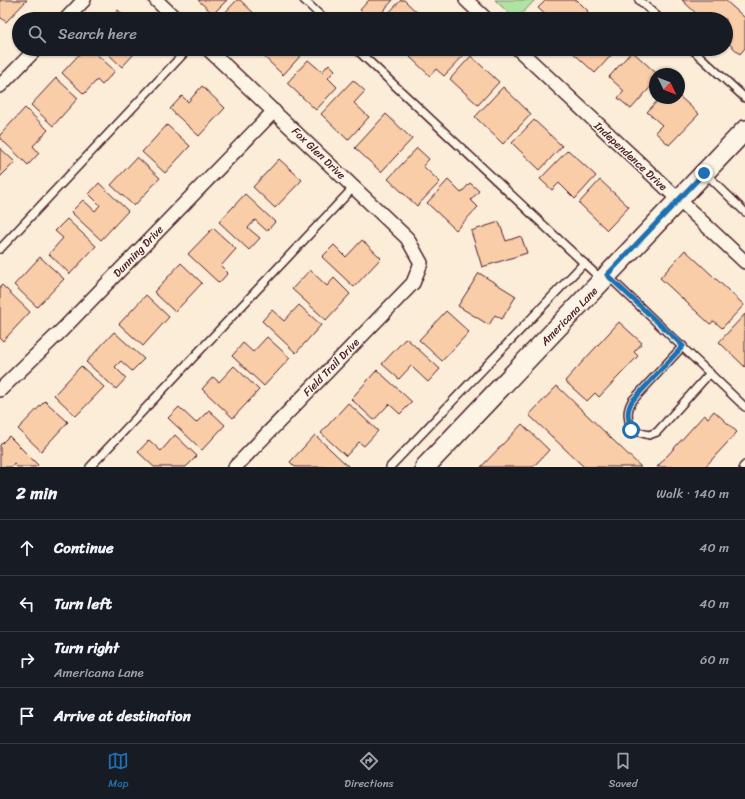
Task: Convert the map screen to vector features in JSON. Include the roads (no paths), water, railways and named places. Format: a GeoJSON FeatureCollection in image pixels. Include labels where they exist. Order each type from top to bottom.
{"type":"FeatureCollection","features":[{"type":"Feature","properties":{"kind":"street"},"geometry":{"type":"LineString","coordinates":[[73,12],[84,0]]}},
{"type":"Feature","properties":{"kind":"street"},"geometry":{"type":"LineString","coordinates":[[156,0],[169,12]]}},
{"type":"Feature","properties":{"kind":"street"},"geometry":{"type":"LineString","coordinates":[[466,0],[479,12]]}},
{"type":"Feature","properties":{"kind":"street"},"geometry":{"type":"LineString","coordinates":[[0,86],[29,56]]}},
{"type":"Feature","properties":{"kind":"street","name":"Fox Glen Drive"},"geometry":{"type":"LineString","coordinates":[[215,56],[407,238],[421,263]]}},
{"type":"Feature","properties":{"kind":"street","name":"Independence Drive"},"geometry":{"type":"LineString","coordinates":[[525,56],[745,262]]}},
{"type":"Feature","properties":{"kind":"street","name":"Dunning Drive"},"geometry":{"type":"LineString","coordinates":[[0,390],[63,329],[274,111]]}},
{"type":"Feature","properties":{"kind":"street","name":"Americana Lane"},"geometry":{"type":"LineString","coordinates":[[425,467],[745,130]]}},
{"type":"Feature","properties":{"kind":"street","name":"Field Trail Drive"},"geometry":{"type":"LineString","coordinates":[[235,467],[412,283],[421,263]]}},
{"type":"Feature","properties":{"kind":"lane"},"geometry":{"type":"LineString","coordinates":[[304,0],[317,12]]}},
{"type":"Feature","properties":{"kind":"lane"},"geometry":{"type":"LineString","coordinates":[[639,0],[652,12]]}},
{"type":"Feature","properties":{"kind":"lane"},"geometry":{"type":"LineString","coordinates":[[0,249],[181,56]]}},
{"type":"Feature","properties":{"kind":"lane"},"geometry":{"type":"LineString","coordinates":[[363,56],[584,263],[605,278],[683,346],[745,407]]}},
{"type":"Feature","properties":{"kind":"lane"},"geometry":{"type":"LineString","coordinates":[[700,56],[745,98]]}},
{"type":"Feature","properties":{"kind":"lane"},"geometry":{"type":"LineString","coordinates":[[704,173],[745,212]]}},
{"type":"Feature","properties":{"kind":"lane"},"geometry":{"type":"LineString","coordinates":[[90,467],[354,187]]}},
{"type":"Feature","properties":{"kind":"lane"},"geometry":{"type":"LineString","coordinates":[[390,467],[584,263]]}},
{"type":"Feature","properties":{"kind":"lane"},"geometry":{"type":"LineString","coordinates":[[683,346],[632,401],[628,409],[628,418],[631,430],[649,435],[657,432],[710,373]]}}]}
